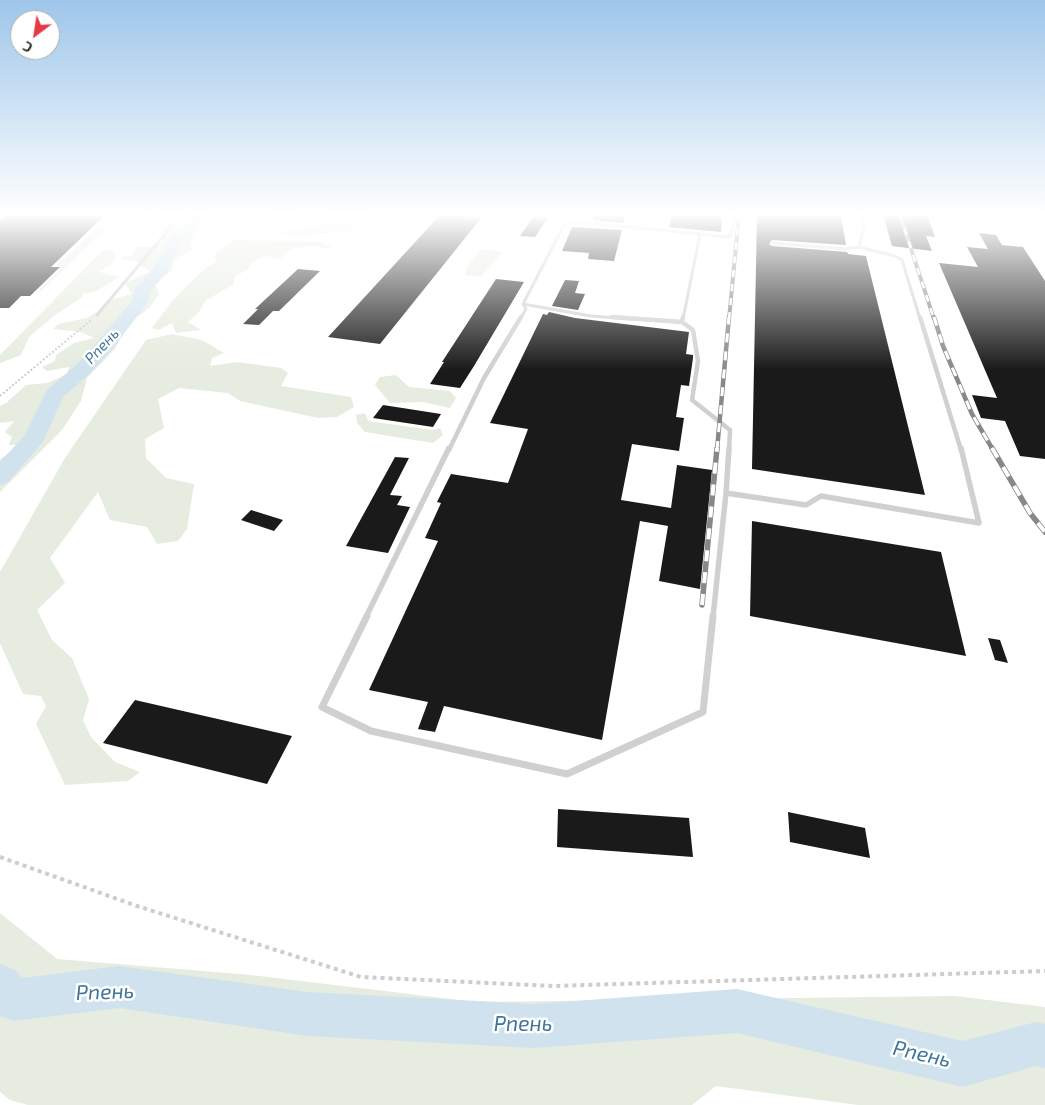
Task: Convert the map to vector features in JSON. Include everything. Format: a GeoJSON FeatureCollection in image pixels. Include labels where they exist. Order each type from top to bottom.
{"type":"FeatureCollection","features":[{"type":"Feature","properties":{"kind":"lane"},"geometry":{"type":"LineString","coordinates":[[97,315],[138,267]]}},
{"type":"Feature","properties":{"kind":"lane"},"geometry":{"type":"LineString","coordinates":[[523,304],[542,267]]}},
{"type":"Feature","properties":{"kind":"lane"},"geometry":{"type":"LineString","coordinates":[[682,322],[693,267]]}},
{"type":"Feature","properties":{"kind":"lane"},"geometry":{"type":"LineString","coordinates":[[726,493],[806,505],[820,496],[979,523],[965,462],[904,267]]}},
{"type":"Feature","properties":{"kind":"lane"},"geometry":{"type":"LineString","coordinates":[[523,304],[591,316],[682,322],[693,330],[698,361],[692,400],[730,430],[726,493],[703,712],[567,774],[371,731],[322,707],[484,378],[526,309],[523,304]]}},
{"type":"Feature","properties":{"kind":"path"},"geometry":{"type":"LineString","coordinates":[[0,396],[97,315]]}},
{"type":"Feature","properties":{"kind":"path"},"geometry":{"type":"LineString","coordinates":[[0,857],[136,906],[361,978],[554,986],[1045,971]]}},
{"type":"Feature","properties":{"kind":"shaded area"},"geometry":{"type":"Polygon","coordinates":[[[59,267],[67,267],[41,291],[37,292],[61,269],[59,267]]]}},
{"type":"Feature","properties":{"kind":"shaded area"},"geometry":{"type":"Polygon","coordinates":[[[87,267],[106,267],[99,272],[119,277],[96,291],[83,294],[81,298],[55,315],[29,337],[21,355],[0,363],[0,355],[87,267]]]}},
{"type":"Feature","properties":{"kind":"shaded area"},"geometry":{"type":"Polygon","coordinates":[[[140,267],[173,267],[173,270],[159,279],[155,285],[159,294],[149,308],[128,324],[115,349],[87,378],[81,401],[62,430],[0,492],[0,459],[22,445],[9,445],[12,437],[5,432],[14,421],[0,423],[0,406],[26,385],[48,383],[67,374],[69,367],[47,371],[42,367],[55,361],[56,355],[74,343],[94,338],[81,332],[53,329],[58,324],[87,318],[98,311],[107,301],[132,294],[125,283],[150,272],[146,268],[140,267]]]}},
{"type":"Feature","properties":{"kind":"shaded area"},"geometry":{"type":"Polygon","coordinates":[[[209,267],[249,267],[234,277],[234,284],[205,301],[199,312],[188,322],[201,330],[176,333],[172,323],[158,330],[152,328],[173,300],[209,267]]]}},
{"type":"Feature","properties":{"kind":"shaded area"},"geometry":{"type":"Polygon","coordinates":[[[467,267],[490,267],[481,276],[466,275],[467,267]]]}},
{"type":"Feature","properties":{"kind":"shaded area"},"geometry":{"type":"Polygon","coordinates":[[[172,334],[202,340],[224,353],[212,358],[210,366],[237,362],[281,368],[288,373],[281,386],[351,397],[354,407],[337,417],[318,418],[240,401],[228,393],[179,388],[158,399],[164,428],[145,439],[146,458],[166,478],[194,484],[187,529],[178,541],[157,544],[147,527],[110,520],[98,492],[50,558],[65,583],[37,610],[52,640],[72,658],[89,699],[83,720],[91,737],[115,762],[140,772],[128,781],[65,785],[36,724],[46,706],[41,696],[23,694],[0,643],[0,572],[65,458],[146,340],[172,334]]]}},
{"type":"Feature","properties":{"kind":"shaded area"},"geometry":{"type":"Polygon","coordinates":[[[396,375],[409,387],[450,391],[456,398],[450,408],[423,402],[390,403],[375,385],[380,377],[396,375]]]}},
{"type":"Feature","properties":{"kind":"shaded area"},"geometry":{"type":"Polygon","coordinates":[[[365,413],[368,421],[432,430],[440,428],[443,435],[433,443],[365,432],[357,423],[356,415],[365,413]]]}},
{"type":"Feature","properties":{"kind":"shaded area"},"geometry":{"type":"Polygon","coordinates":[[[0,913],[57,959],[251,975],[476,1002],[955,996],[1045,1007],[1045,1105],[858,1105],[716,1086],[692,1105],[28,1105],[10,1100],[0,1092],[0,913]]]}},
{"type":"Feature","properties":{"kind":"building"},"geometry":{"type":"Polygon","coordinates":[[[0,267],[60,267],[30,296],[21,296],[9,308],[0,308],[0,267]]]}},
{"type":"Feature","properties":{"kind":"building"},"geometry":{"type":"Polygon","coordinates":[[[393,267],[442,267],[380,344],[328,337],[393,267]]]}},
{"type":"Feature","properties":{"kind":"building"},"geometry":{"type":"Polygon","coordinates":[[[756,267],[869,267],[925,495],[752,469],[756,267]]]}},
{"type":"Feature","properties":{"kind":"building"},"geometry":{"type":"Polygon","coordinates":[[[941,267],[1036,267],[1045,281],[1045,459],[1020,456],[1005,421],[981,418],[972,395],[997,398],[941,267]]]}},
{"type":"Feature","properties":{"kind":"building"},"geometry":{"type":"Polygon","coordinates":[[[298,269],[320,271],[279,311],[273,311],[259,325],[243,324],[258,309],[255,309],[298,269]]]}},
{"type":"Feature","properties":{"kind":"building"},"geometry":{"type":"Polygon","coordinates":[[[496,279],[524,282],[460,388],[430,384],[444,362],[442,362],[496,279]]]}},
{"type":"Feature","properties":{"kind":"building"},"geometry":{"type":"Polygon","coordinates":[[[565,280],[579,281],[575,293],[585,294],[578,310],[552,306],[565,280]]]}},
{"type":"Feature","properties":{"kind":"building"},"geometry":{"type":"Polygon","coordinates":[[[549,312],[575,318],[689,332],[686,354],[693,355],[693,358],[689,386],[681,385],[676,417],[684,418],[679,451],[632,444],[621,500],[671,508],[677,465],[712,470],[700,589],[659,581],[668,526],[640,521],[602,740],[444,706],[435,732],[418,729],[428,702],[369,690],[438,541],[425,538],[441,503],[437,502],[451,474],[508,483],[528,429],[490,423],[543,314],[547,315],[549,312]]]}},
{"type":"Feature","properties":{"kind":"building"},"geometry":{"type":"Polygon","coordinates":[[[383,405],[441,414],[433,427],[373,418],[383,405]]]}},
{"type":"Feature","properties":{"kind":"building"},"geometry":{"type":"Polygon","coordinates":[[[395,457],[409,458],[390,495],[402,496],[397,505],[410,507],[388,553],[346,546],[395,457]]]}},
{"type":"Feature","properties":{"kind":"building"},"geometry":{"type":"Polygon","coordinates":[[[251,510],[283,520],[274,531],[241,520],[251,510]]]}},
{"type":"Feature","properties":{"kind":"building"},"geometry":{"type":"Polygon","coordinates":[[[752,521],[941,552],[966,656],[750,616],[752,521]]]}},
{"type":"Feature","properties":{"kind":"building"},"geometry":{"type":"Polygon","coordinates":[[[988,638],[1000,640],[1008,663],[995,660],[988,638]]]}},
{"type":"Feature","properties":{"kind":"building"},"geometry":{"type":"Polygon","coordinates":[[[135,700],[292,736],[267,784],[103,743],[135,700]]]}},
{"type":"Feature","properties":{"kind":"building"},"geometry":{"type":"Polygon","coordinates":[[[558,809],[689,818],[693,857],[557,847],[558,809]]]}},
{"type":"Feature","properties":{"kind":"building"},"geometry":{"type":"Polygon","coordinates":[[[788,812],[865,828],[870,858],[790,842],[788,812]]]}},
{"type":"Feature","properties":{"kind":"waterway","name":"Рпень"},"geometry":{"type":"LineString","coordinates":[[0,477],[35,437],[54,394],[82,370],[107,343],[139,303],[144,287],[158,274],[162,267]]}},
{"type":"Feature","properties":{"kind":"waterway","name":"Рпень"},"geometry":{"type":"LineString","coordinates":[[0,985],[14,1000],[119,987],[308,1014],[534,1026],[737,1011],[963,1064],[1036,1044],[1045,1046]]}},
{"type":"Feature","properties":{"kind":"railway"},"geometry":{"type":"LineString","coordinates":[[729,319],[734,267]]}},
{"type":"Feature","properties":{"kind":"railway"},"geometry":{"type":"LineString","coordinates":[[917,267],[934,319]]}},
{"type":"Feature","properties":{"kind":"railway"},"geometry":{"type":"LineString","coordinates":[[717,450],[729,317]]}},
{"type":"Feature","properties":{"kind":"railway"},"geometry":{"type":"LineString","coordinates":[[934,317],[943,346],[972,414],[993,450]]}},
{"type":"Feature","properties":{"kind":"railway"},"geometry":{"type":"LineString","coordinates":[[702,605],[717,448]]}},
{"type":"Feature","properties":{"kind":"railway"},"geometry":{"type":"LineString","coordinates":[[992,448],[1030,513],[1045,532]]}}]}
